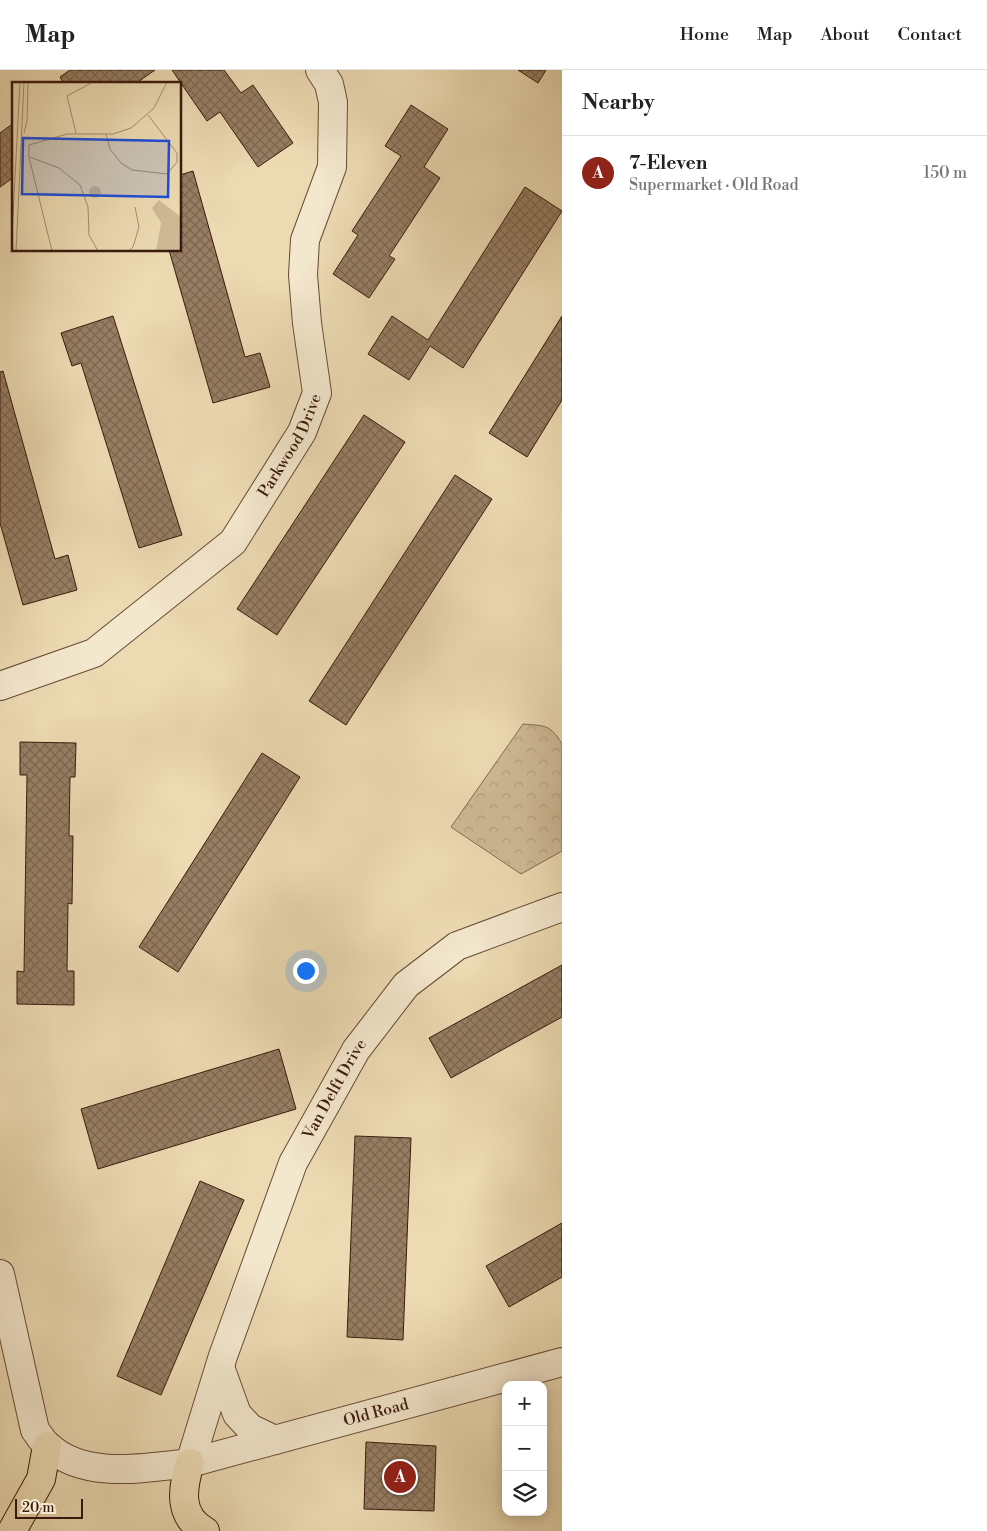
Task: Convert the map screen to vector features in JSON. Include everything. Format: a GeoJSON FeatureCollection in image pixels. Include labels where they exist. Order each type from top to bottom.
{"type":"FeatureCollection","features":[{"type":"Feature","properties":{"kind":"highway"},"geometry":{"type":"LineString","coordinates":[[12,1531],[40,1478],[47,1446]]}},
{"type":"Feature","properties":{"kind":"highway"},"geometry":{"type":"LineString","coordinates":[[190,1463],[185,1480],[184,1498],[186,1511],[195,1525],[205,1531]]}},
{"type":"Feature","properties":{"kind":"street","name":"Parkwood Drive"},"geometry":{"type":"LineString","coordinates":[[0,686],[94,653],[233,542],[302,432],[317,393],[307,323],[303,275],[305,240],[332,167],[333,102],[329,84],[320,70]]}},
{"type":"Feature","properties":{"kind":"street","name":"Van Delft Drive"},"geometry":{"type":"LineString","coordinates":[[190,1463],[220,1367],[293,1164],[356,1050],[406,985],[457,946],[562,907]]}},
{"type":"Feature","properties":{"kind":"street"},"geometry":{"type":"LineString","coordinates":[[0,1274],[35,1430],[47,1446]]}},
{"type":"Feature","properties":{"kind":"street","name":"Old Road"},"geometry":{"type":"LineString","coordinates":[[47,1446],[71,1461],[89,1466],[128,1470],[190,1463],[562,1362]]}},
{"type":"Feature","properties":{"kind":"street"},"geometry":{"type":"LineString","coordinates":[[220,1367],[237,1414],[250,1428],[275,1440]]}},
{"type":"Feature","properties":{"kind":"green space"},"geometry":{"type":"Polygon","coordinates":[[[523,724],[537,725],[550,729],[562,744],[562,851],[521,874],[451,827],[523,724]]]}},
{"type":"Feature","properties":{"kind":"building"},"geometry":{"type":"Polygon","coordinates":[[[70,70],[155,70],[138,82],[63,82],[60,77],[70,70]]]}},
{"type":"Feature","properties":{"kind":"building"},"geometry":{"type":"Polygon","coordinates":[[[172,70],[224,70],[241,93],[253,85],[293,143],[258,167],[220,112],[207,121],[172,70]]]}},
{"type":"Feature","properties":{"kind":"building"},"geometry":{"type":"Polygon","coordinates":[[[518,70],[546,70],[538,83],[518,70]]]}},
{"type":"Feature","properties":{"kind":"building"},"geometry":{"type":"Polygon","coordinates":[[[411,105],[448,129],[424,167],[440,178],[389,256],[395,259],[369,298],[333,274],[358,235],[352,231],[401,156],[385,146],[411,105]]]}},
{"type":"Feature","properties":{"kind":"building"},"geometry":{"type":"Polygon","coordinates":[[[11,125],[12,126],[12,178],[0,187],[0,133],[11,125]]]}},
{"type":"Feature","properties":{"kind":"building"},"geometry":{"type":"Polygon","coordinates":[[[193,171],[245,357],[260,353],[270,387],[213,403],[169,251],[181,251],[181,175],[193,171]]]}},
{"type":"Feature","properties":{"kind":"building"},"geometry":{"type":"Polygon","coordinates":[[[525,187],[562,211],[463,368],[430,346],[409,380],[368,354],[392,316],[428,340],[525,187]]]}},
{"type":"Feature","properties":{"kind":"building"},"geometry":{"type":"Polygon","coordinates":[[[113,316],[182,535],[139,548],[81,363],[72,366],[61,333],[113,316]]]}},
{"type":"Feature","properties":{"kind":"building"},"geometry":{"type":"Polygon","coordinates":[[[562,316],[562,400],[527,457],[489,433],[562,316]]]}},
{"type":"Feature","properties":{"kind":"building"},"geometry":{"type":"Polygon","coordinates":[[[3,371],[55,559],[68,555],[77,590],[23,605],[0,523],[0,372],[3,371]]]}},
{"type":"Feature","properties":{"kind":"building"},"geometry":{"type":"Polygon","coordinates":[[[364,415],[405,442],[277,635],[237,609],[364,415]]]}},
{"type":"Feature","properties":{"kind":"building"},"geometry":{"type":"Polygon","coordinates":[[[455,475],[492,499],[346,725],[309,701],[455,475]]]}},
{"type":"Feature","properties":{"kind":"building"},"geometry":{"type":"Polygon","coordinates":[[[20,742],[76,743],[75,777],[70,777],[69,836],[73,836],[72,904],[68,903],[67,971],[74,971],[74,1005],[17,1004],[17,971],[24,972],[27,775],[20,775],[20,742]]]}},
{"type":"Feature","properties":{"kind":"building"},"geometry":{"type":"Polygon","coordinates":[[[262,753],[300,777],[178,972],[139,947],[262,753]]]}},
{"type":"Feature","properties":{"kind":"building"},"geometry":{"type":"Polygon","coordinates":[[[562,965],[562,1017],[451,1078],[429,1038],[562,965]]]}},
{"type":"Feature","properties":{"kind":"building"},"geometry":{"type":"Polygon","coordinates":[[[279,1049],[296,1109],[98,1169],[81,1109],[279,1049]]]}},
{"type":"Feature","properties":{"kind":"building"},"geometry":{"type":"Polygon","coordinates":[[[355,1136],[411,1138],[403,1340],[347,1337],[355,1136]]]}},
{"type":"Feature","properties":{"kind":"building"},"geometry":{"type":"Polygon","coordinates":[[[200,1181],[244,1200],[161,1395],[117,1376],[200,1181]]]}},
{"type":"Feature","properties":{"kind":"building"},"geometry":{"type":"Polygon","coordinates":[[[562,1223],[562,1277],[509,1307],[486,1266],[562,1223]]]}},
{"type":"Feature","properties":{"kind":"building"},"geometry":{"type":"Polygon","coordinates":[[[366,1442],[436,1446],[434,1511],[364,1509],[366,1442]]]}},
{"type":"Feature","properties":{"kind":"place","name":"7-Eleven"},"geometry":{"type":"Point","coordinates":[400,1477]}}]}
